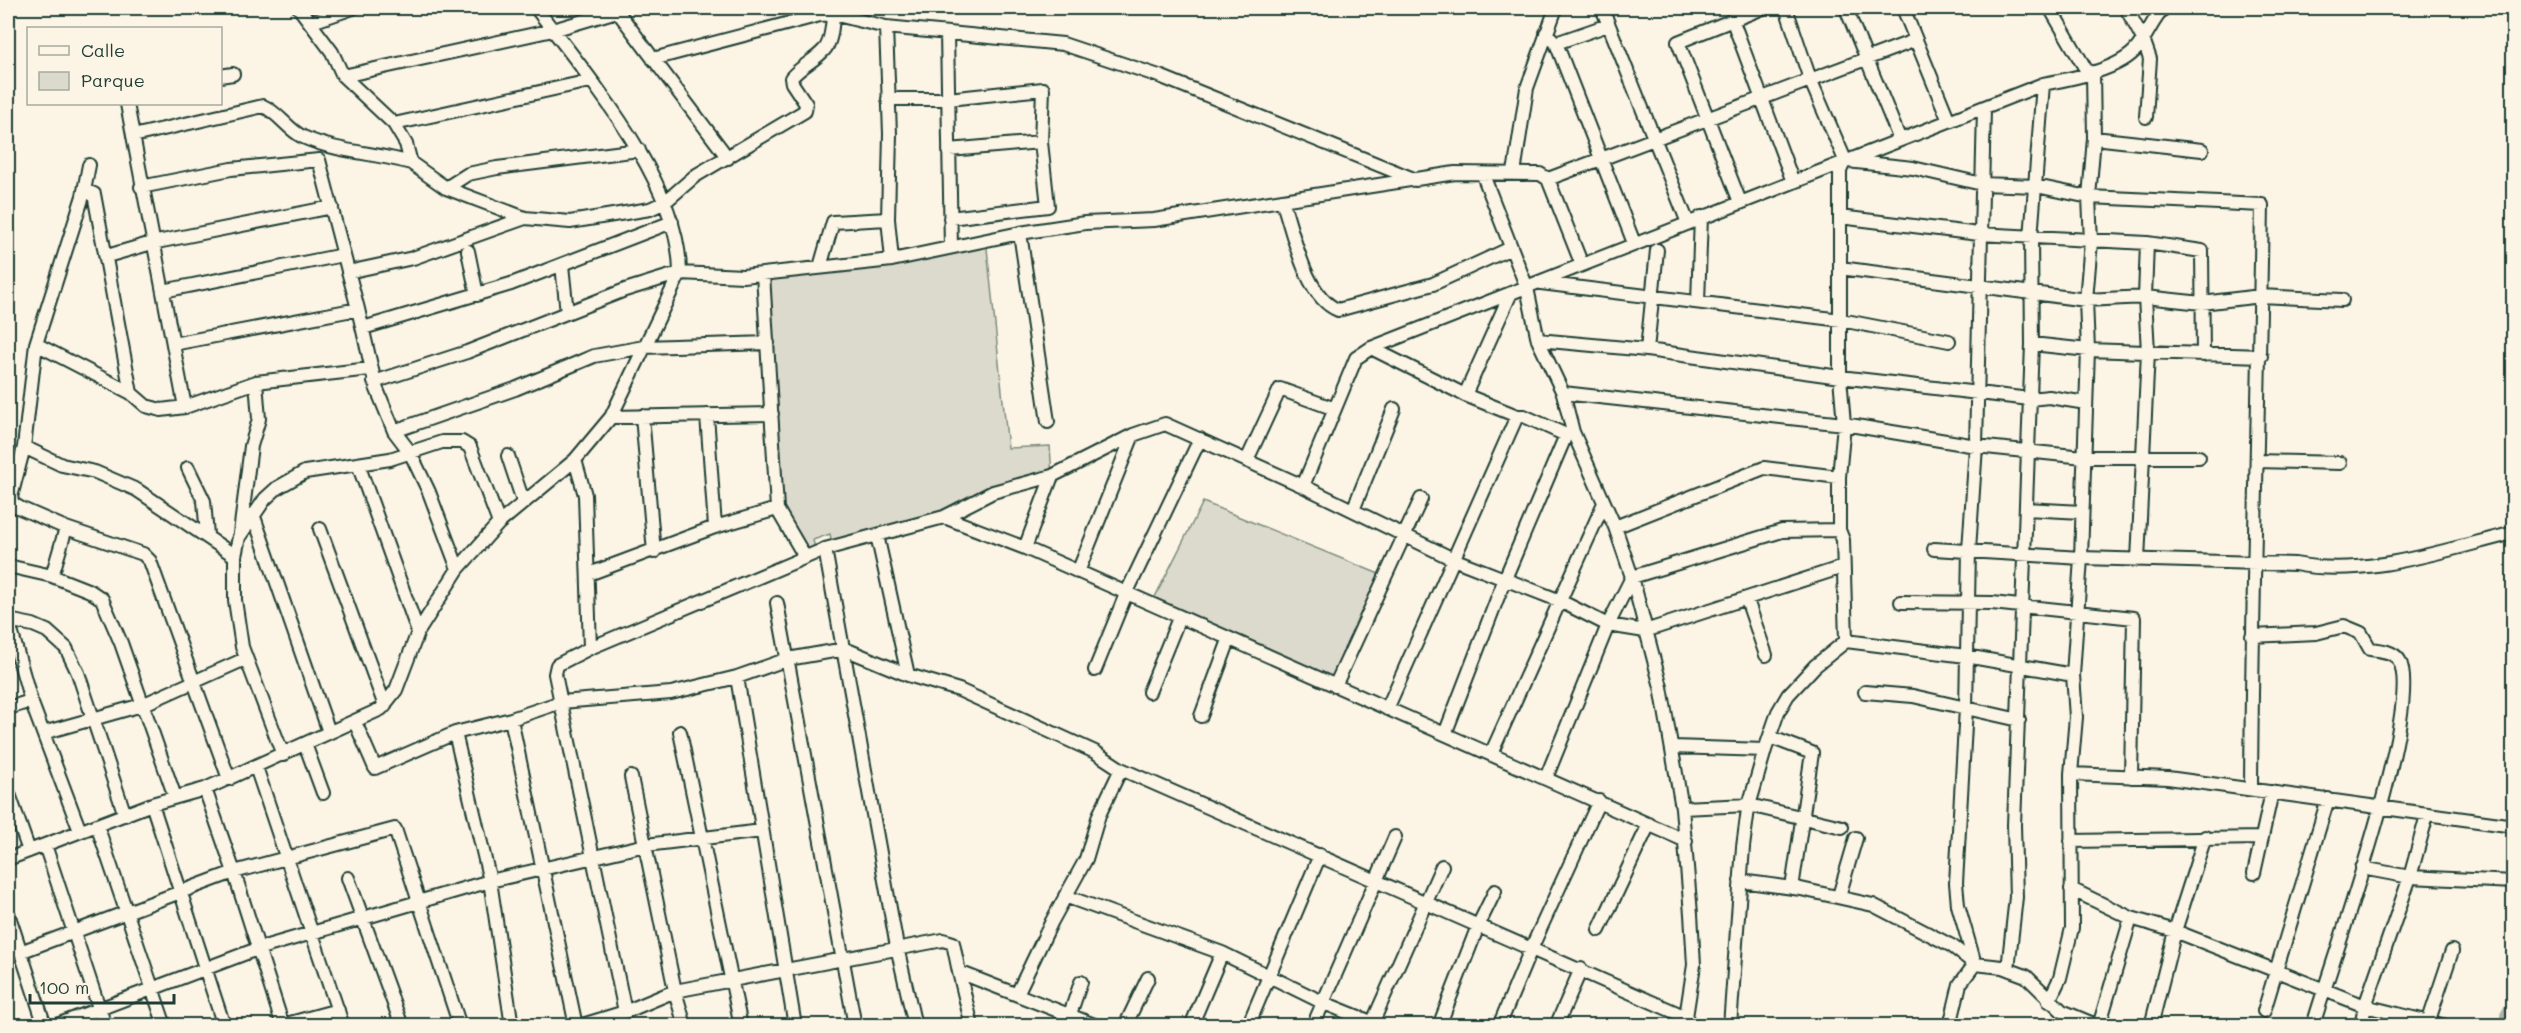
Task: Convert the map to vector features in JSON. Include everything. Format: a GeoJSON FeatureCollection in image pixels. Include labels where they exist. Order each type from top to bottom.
{"type":"FeatureCollection","features":[{"type":"Feature","properties":{"kind":"street"},"geometry":{"type":"LineString","coordinates":[[299,8],[312,22],[332,52],[343,76],[394,124],[406,144],[411,163]]}},
{"type":"Feature","properties":{"kind":"street"},"geometry":{"type":"LineString","coordinates":[[312,22],[352,8]]}},
{"type":"Feature","properties":{"kind":"street"},"geometry":{"type":"LineString","coordinates":[[8,859],[152,804],[205,789],[355,722],[385,706],[396,690],[418,632],[458,569],[499,523],[575,460],[611,417],[680,273],[680,250],[665,202],[639,150],[536,8]]}},
{"type":"Feature","properties":{"kind":"street"},"geometry":{"type":"LineString","coordinates":[[1514,173],[1527,88],[1556,8]]}},
{"type":"Feature","properties":{"kind":"street"},"geometry":{"type":"LineString","coordinates":[[1602,8],[1688,223]]}},
{"type":"Feature","properties":{"kind":"street"},"geometry":{"type":"LineString","coordinates":[[1740,202],[1678,42],[1762,8]]}},
{"type":"Feature","properties":{"kind":"street"},"geometry":{"type":"LineString","coordinates":[[1786,8],[1810,79],[1845,160],[1840,171],[1840,377],[1844,424],[1839,477],[1839,530],[1844,540],[1846,641]]}},
{"type":"Feature","properties":{"kind":"street"},"geometry":{"type":"LineString","coordinates":[[1902,8],[1949,121]]}},
{"type":"Feature","properties":{"kind":"street"},"geometry":{"type":"LineString","coordinates":[[2049,1001],[2060,978],[2072,928],[2071,774],[2076,717],[2073,675],[2079,614],[2088,350],[2086,300],[2091,242],[2089,197],[2094,138],[2091,72],[2050,8]]}},
{"type":"Feature","properties":{"kind":"street"},"geometry":{"type":"LineString","coordinates":[[2126,8],[2143,39],[2150,59],[2146,117]]}},
{"type":"Feature","properties":{"kind":"street"},"geometry":{"type":"LineString","coordinates":[[1303,486],[1356,358],[1371,348],[1540,283],[1701,216],[1793,183],[1845,160],[1984,109],[2043,84],[2091,72],[2122,60],[2137,48],[2164,8]]}},
{"type":"Feature","properties":{"kind":"street"},"geometry":{"type":"LineString","coordinates":[[343,76],[553,30],[616,9],[728,158]]}},
{"type":"Feature","properties":{"kind":"street"},"geometry":{"type":"LineString","coordinates":[[653,59],[833,11],[886,27],[1063,44],[1162,76],[1417,181]]}},
{"type":"Feature","properties":{"kind":"street"},"geometry":{"type":"LineString","coordinates":[[133,136],[263,106],[272,110],[299,135],[318,144],[411,163],[446,188],[525,218],[570,222],[650,209],[665,202],[695,176],[805,111],[806,104],[791,78],[801,66],[824,51],[828,44],[833,11]]}},
{"type":"Feature","properties":{"kind":"street"},"geometry":{"type":"LineString","coordinates":[[1847,11],[1900,141]]}},
{"type":"Feature","properties":{"kind":"street"},"geometry":{"type":"LineString","coordinates":[[1732,20],[1759,99],[1793,183]]}},
{"type":"Feature","properties":{"kind":"street"},"geometry":{"type":"LineString","coordinates":[[1556,44],[1608,25]]}},
{"type":"Feature","properties":{"kind":"street"},"geometry":{"type":"LineString","coordinates":[[886,27],[888,219],[892,260]]}},
{"type":"Feature","properties":{"kind":"street"},"geometry":{"type":"LineString","coordinates":[[1546,33],[1556,44],[1634,243]]}},
{"type":"Feature","properties":{"kind":"street"},"geometry":{"type":"LineString","coordinates":[[946,34],[951,247]]}},
{"type":"Feature","properties":{"kind":"street"},"geometry":{"type":"LineString","coordinates":[[1548,179],[1707,121],[1810,79],[1916,40]]}},
{"type":"Feature","properties":{"kind":"street"},"geometry":{"type":"LineString","coordinates":[[394,124],[590,81]]}},
{"type":"Feature","properties":{"kind":"street"},"geometry":{"type":"LineString","coordinates":[[2008,969],[2016,897],[2014,825],[2032,345],[2031,238],[2043,84]]}},
{"type":"Feature","properties":{"kind":"street"},"geometry":{"type":"LineString","coordinates":[[888,99],[948,99],[1043,89],[1041,142],[1048,206],[950,218]]}},
{"type":"Feature","properties":{"kind":"street"},"geometry":{"type":"LineString","coordinates":[[127,105],[141,187],[185,407]]}},
{"type":"Feature","properties":{"kind":"street"},"geometry":{"type":"LineString","coordinates":[[1975,964],[1958,905],[1956,883],[1966,708],[1969,550],[1976,446],[1981,285],[1979,234],[1984,109]]}},
{"type":"Feature","properties":{"kind":"street"},"geometry":{"type":"LineString","coordinates":[[2094,138],[2202,150]]}},
{"type":"Feature","properties":{"kind":"street"},"geometry":{"type":"LineString","coordinates":[[949,150],[1041,142]]}},
{"type":"Feature","properties":{"kind":"street"},"geometry":{"type":"LineString","coordinates":[[446,188],[468,174],[497,168],[639,150]]}},
{"type":"Feature","properties":{"kind":"street"},"geometry":{"type":"LineString","coordinates":[[141,187],[231,169],[319,160],[363,328],[374,382],[394,430],[411,452],[429,492],[458,569]]}},
{"type":"Feature","properties":{"kind":"street"},"geometry":{"type":"LineString","coordinates":[[1845,160],[1913,168],[1982,184],[2036,186],[2089,197],[2262,205],[2261,356],[2252,636],[2252,789]]}},
{"type":"Feature","properties":{"kind":"street"},"geometry":{"type":"LineString","coordinates":[[89,165],[83,196],[36,344],[24,447],[10,497],[13,504],[66,528],[143,554],[150,561],[193,685],[229,779]]}},
{"type":"Feature","properties":{"kind":"street"},"geometry":{"type":"LineString","coordinates":[[374,382],[467,352],[625,290],[680,273],[743,276],[892,260],[1020,233],[1085,223],[1154,220],[1417,181],[1455,173],[1540,174],[1548,179],[1581,265]]}},
{"type":"Feature","properties":{"kind":"street"},"geometry":{"type":"LineString","coordinates":[[355,722],[375,768],[455,733],[511,719],[561,702],[671,693],[736,677],[788,659],[845,649],[908,675],[959,690],[1095,752],[1121,769],[1581,969],[1684,1021],[1694,965],[1686,841],[1673,747],[1661,687],[1632,577],[1615,527],[1569,434],[1563,393],[1538,340],[1527,288],[1483,175]]}},
{"type":"Feature","properties":{"kind":"street"},"geometry":{"type":"LineString","coordinates":[[83,196],[87,191],[94,194],[131,393]]}},
{"type":"Feature","properties":{"kind":"street"},"geometry":{"type":"LineString","coordinates":[[1282,200],[1310,281],[1326,305],[1338,310],[1433,284],[1511,248]]}},
{"type":"Feature","properties":{"kind":"street"},"geometry":{"type":"LineString","coordinates":[[106,256],[152,243],[332,207]]}},
{"type":"Feature","properties":{"kind":"street"},"geometry":{"type":"LineString","coordinates":[[1698,302],[1701,216]]}},
{"type":"Feature","properties":{"kind":"street"},"geometry":{"type":"LineString","coordinates":[[1840,217],[1979,234],[2091,242],[2147,243],[2202,251],[2203,355]]}},
{"type":"Feature","properties":{"kind":"street"},"geometry":{"type":"LineString","coordinates":[[348,272],[413,258],[525,218]]}},
{"type":"Feature","properties":{"kind":"street"},"geometry":{"type":"LineString","coordinates":[[820,267],[832,222],[888,219]]}},
{"type":"Feature","properties":{"kind":"street"},"geometry":{"type":"LineString","coordinates":[[363,328],[477,295],[672,222]]}},
{"type":"Feature","properties":{"kind":"street"},"geometry":{"type":"LineString","coordinates":[[1020,233],[1048,422]]}},
{"type":"Feature","properties":{"kind":"street"},"geometry":{"type":"LineString","coordinates":[[2138,560],[2141,457],[2148,352],[2145,297],[2147,243]]}},
{"type":"Feature","properties":{"kind":"street"},"geometry":{"type":"LineString","coordinates":[[1647,350],[1657,250]]}},
{"type":"Feature","properties":{"kind":"street"},"geometry":{"type":"LineString","coordinates":[[468,252],[477,295]]}},
{"type":"Feature","properties":{"kind":"street"},"geometry":{"type":"LineString","coordinates":[[162,291],[343,255]]}},
{"type":"Feature","properties":{"kind":"street"},"geometry":{"type":"LineString","coordinates":[[562,265],[567,313]]}},
{"type":"Feature","properties":{"kind":"street"},"geometry":{"type":"LineString","coordinates":[[1840,268],[2086,300],[2145,297],[2202,303],[2261,296],[2342,300]]}},
{"type":"Feature","properties":{"kind":"street"},"geometry":{"type":"LineString","coordinates":[[763,274],[777,509],[806,557]]}},
{"type":"Feature","properties":{"kind":"street"},"geometry":{"type":"LineString","coordinates":[[1540,283],[1841,320],[1949,341]]}},
{"type":"Feature","properties":{"kind":"street"},"geometry":{"type":"LineString","coordinates":[[1466,395],[1510,295]]}},
{"type":"Feature","properties":{"kind":"street"},"geometry":{"type":"LineString","coordinates":[[173,344],[358,309]]}},
{"type":"Feature","properties":{"kind":"street"},"geometry":{"type":"LineString","coordinates":[[1538,340],[1647,350],[1840,377],[2030,399],[2049,397],[2086,403]]}},
{"type":"Feature","properties":{"kind":"street"},"geometry":{"type":"LineString","coordinates":[[394,430],[515,389],[594,356],[644,347],[768,343]]}},
{"type":"Feature","properties":{"kind":"street"},"geometry":{"type":"LineString","coordinates":[[36,344],[131,393],[146,406],[161,410],[185,407],[256,382],[370,369]]}},
{"type":"Feature","properties":{"kind":"street"},"geometry":{"type":"LineString","coordinates":[[2032,345],[2088,350],[2261,356]]}},
{"type":"Feature","properties":{"kind":"street"},"geometry":{"type":"LineString","coordinates":[[1371,348],[1466,395],[1569,434]]}},
{"type":"Feature","properties":{"kind":"street"},"geometry":{"type":"LineString","coordinates":[[256,382],[259,420],[251,446],[248,517],[329,732]]}},
{"type":"Feature","properties":{"kind":"street"},"geometry":{"type":"LineString","coordinates":[[1247,460],[1280,389],[1335,409]]}},
{"type":"Feature","properties":{"kind":"street"},"geometry":{"type":"LineString","coordinates":[[1563,393],[1844,424],[1976,446],[2084,457],[2199,457]]}},
{"type":"Feature","properties":{"kind":"street"},"geometry":{"type":"LineString","coordinates":[[1353,510],[1394,409]]}},
{"type":"Feature","properties":{"kind":"street"},"geometry":{"type":"LineString","coordinates":[[611,417],[772,414]]}},
{"type":"Feature","properties":{"kind":"street"},"geometry":{"type":"LineString","coordinates":[[707,415],[715,527]]}},
{"type":"Feature","properties":{"kind":"street"},"geometry":{"type":"LineString","coordinates":[[642,416],[654,552]]}},
{"type":"Feature","properties":{"kind":"street"},"geometry":{"type":"LineString","coordinates":[[1387,709],[1517,416]]}},
{"type":"Feature","properties":{"kind":"street"},"geometry":{"type":"LineString","coordinates":[[625,1012],[555,669],[562,662],[590,648],[825,549],[944,517],[993,492],[1052,476],[1133,435],[1166,424],[1303,486],[1453,559],[1504,581],[1558,600],[1608,625],[1645,631],[1747,600],[1843,567]]}},
{"type":"Feature","properties":{"kind":"street"},"geometry":{"type":"LineString","coordinates":[[1445,734],[1504,581],[1569,434]]}},
{"type":"Feature","properties":{"kind":"street"},"geometry":{"type":"LineString","coordinates":[[1078,572],[1133,435]]}},
{"type":"Feature","properties":{"kind":"street"},"geometry":{"type":"LineString","coordinates":[[1095,670],[1126,594],[1200,439]]}},
{"type":"Feature","properties":{"kind":"street"},"geometry":{"type":"LineString","coordinates":[[283,755],[245,659],[235,600],[235,556],[239,537],[248,517],[277,488],[305,472],[390,459],[442,442],[462,442],[470,447],[499,523]]}},
{"type":"Feature","properties":{"kind":"street"},"geometry":{"type":"LineString","coordinates":[[24,447],[62,465],[95,472],[137,490],[235,556]]}},
{"type":"Feature","properties":{"kind":"street"},"geometry":{"type":"LineString","coordinates":[[508,456],[523,501]]}},
{"type":"Feature","properties":{"kind":"street"},"geometry":{"type":"LineString","coordinates":[[575,460],[585,495],[590,648]]}},
{"type":"Feature","properties":{"kind":"street"},"geometry":{"type":"LineString","coordinates":[[2258,461],[2340,463]]}},
{"type":"Feature","properties":{"kind":"street"},"geometry":{"type":"LineString","coordinates":[[358,464],[418,632]]}},
{"type":"Feature","properties":{"kind":"street"},"geometry":{"type":"LineString","coordinates":[[188,468],[204,501],[207,535]]}},
{"type":"Feature","properties":{"kind":"street"},"geometry":{"type":"LineString","coordinates":[[1615,527],[1764,468],[1839,477]]}},
{"type":"Feature","properties":{"kind":"street"},"geometry":{"type":"LineString","coordinates":[[1025,548],[1052,476]]}},
{"type":"Feature","properties":{"kind":"street"},"geometry":{"type":"LineString","coordinates":[[1335,686],[1421,499]]}},
{"type":"Feature","properties":{"kind":"street"},"geometry":{"type":"LineString","coordinates":[[1491,754],[1558,600],[1604,503]]}},
{"type":"Feature","properties":{"kind":"street"},"geometry":{"type":"LineString","coordinates":[[589,574],[654,552],[715,527],[777,509]]}},
{"type":"Feature","properties":{"kind":"street"},"geometry":{"type":"LineString","coordinates":[[2026,509],[2082,512]]}},
{"type":"Feature","properties":{"kind":"street"},"geometry":{"type":"LineString","coordinates":[[944,517],[1025,548],[1686,841]]}},
{"type":"Feature","properties":{"kind":"street"},"geometry":{"type":"LineString","coordinates":[[52,576],[66,528]]}},
{"type":"Feature","properties":{"kind":"street"},"geometry":{"type":"LineString","coordinates":[[320,529],[385,706]]}},
{"type":"Feature","properties":{"kind":"street"},"geometry":{"type":"LineString","coordinates":[[1546,778],[1608,625],[1632,577],[1782,531],[1839,530]]}},
{"type":"Feature","properties":{"kind":"street"},"geometry":{"type":"LineString","coordinates":[[1934,549],[2081,558],[2256,563],[2312,567],[2388,564],[2514,532]]}},
{"type":"Feature","properties":{"kind":"street"},"geometry":{"type":"LineString","coordinates":[[877,535],[908,675]]}},
{"type":"Feature","properties":{"kind":"street"},"geometry":{"type":"LineString","coordinates":[[825,549],[845,649],[897,946],[915,1026]]}},
{"type":"Feature","properties":{"kind":"street"},"geometry":{"type":"LineString","coordinates":[[8,567],[52,576],[90,591],[102,599],[121,642],[175,797]]}},
{"type":"Feature","properties":{"kind":"street"},"geometry":{"type":"LineString","coordinates":[[1747,600],[1766,655]]}},
{"type":"Feature","properties":{"kind":"street"},"geometry":{"type":"LineString","coordinates":[[1901,602],[1968,602],[2134,618],[2131,777]]}},
{"type":"Feature","properties":{"kind":"street"},"geometry":{"type":"LineString","coordinates":[[777,603],[855,1026]]}},
{"type":"Feature","properties":{"kind":"street"},"geometry":{"type":"LineString","coordinates":[[1149,692],[1179,618]]}},
{"type":"Feature","properties":{"kind":"street"},"geometry":{"type":"LineString","coordinates":[[80,831],[31,701],[8,620],[40,628],[58,639],[66,648],[78,673],[125,815]]}},
{"type":"Feature","properties":{"kind":"street"},"geometry":{"type":"LineString","coordinates":[[2252,636],[2316,633],[2344,626],[2361,633],[2370,649],[2391,653],[2398,660],[2402,690],[2395,742],[2382,806],[2323,988],[2313,1026]]}},
{"type":"Feature","properties":{"kind":"street"},"geometry":{"type":"LineString","coordinates":[[1201,716],[1229,640]]}},
{"type":"Feature","properties":{"kind":"street"},"geometry":{"type":"LineString","coordinates":[[1730,1026],[1740,881],[1749,805],[1778,712],[1795,686],[1846,641],[1966,656],[2073,675]]}},
{"type":"Feature","properties":{"kind":"street"},"geometry":{"type":"LineString","coordinates":[[43,733],[142,705],[193,685],[245,659]]}},
{"type":"Feature","properties":{"kind":"street"},"geometry":{"type":"LineString","coordinates":[[736,677],[795,1026]]}},
{"type":"Feature","properties":{"kind":"street"},"geometry":{"type":"LineString","coordinates":[[1865,692],[1913,696],[2019,720]]}},
{"type":"Feature","properties":{"kind":"street"},"geometry":{"type":"LineString","coordinates":[[8,708],[31,701]]}},
{"type":"Feature","properties":{"kind":"street"},"geometry":{"type":"LineString","coordinates":[[511,719],[578,1026],[625,1012],[675,991],[897,946],[943,940],[954,943],[972,1026]]}},
{"type":"Feature","properties":{"kind":"street"},"geometry":{"type":"LineString","coordinates":[[680,732],[741,1026]]}},
{"type":"Feature","properties":{"kind":"street"},"geometry":{"type":"LineString","coordinates":[[455,733],[490,881],[512,1026]]}},
{"type":"Feature","properties":{"kind":"street"},"geometry":{"type":"LineString","coordinates":[[1770,737],[1812,753],[1792,888]]}},
{"type":"Feature","properties":{"kind":"street"},"geometry":{"type":"LineString","coordinates":[[305,744],[323,793]]}},
{"type":"Feature","properties":{"kind":"street"},"geometry":{"type":"LineString","coordinates":[[1673,747],[1765,750]]}},
{"type":"Feature","properties":{"kind":"street"},"geometry":{"type":"LineString","coordinates":[[256,767],[343,1026]]}},
{"type":"Feature","properties":{"kind":"street"},"geometry":{"type":"LineString","coordinates":[[1017,994],[1065,896],[1086,859],[1099,814],[1121,769]]}},
{"type":"Feature","properties":{"kind":"street"},"geometry":{"type":"LineString","coordinates":[[2071,774],[2168,778],[2382,806],[2427,815],[2514,825]]}},
{"type":"Feature","properties":{"kind":"street"},"geometry":{"type":"LineString","coordinates":[[631,777],[675,991],[686,1026]]}},
{"type":"Feature","properties":{"kind":"street"},"geometry":{"type":"LineString","coordinates":[[205,789],[234,872],[281,1025],[338,1010]]}},
{"type":"Feature","properties":{"kind":"street"},"geometry":{"type":"LineString","coordinates":[[8,791],[29,851]]}},
{"type":"Feature","properties":{"kind":"street"},"geometry":{"type":"LineString","coordinates":[[2254,873],[2272,792]]}},
{"type":"Feature","properties":{"kind":"street"},"geometry":{"type":"LineString","coordinates":[[2264,1011],[2328,799]]}},
{"type":"Feature","properties":{"kind":"street"},"geometry":{"type":"LineString","coordinates":[[1499,1026],[1531,949],[1599,801]]}},
{"type":"Feature","properties":{"kind":"street"},"geometry":{"type":"LineString","coordinates":[[152,804],[224,1026]]}},
{"type":"Feature","properties":{"kind":"street"},"geometry":{"type":"LineString","coordinates":[[1682,808],[1749,805],[1842,827]]}},
{"type":"Feature","properties":{"kind":"street"},"geometry":{"type":"LineString","coordinates":[[2361,1026],[2365,1006],[2410,877],[2427,815]]}},
{"type":"Feature","properties":{"kind":"street"},"geometry":{"type":"LineString","coordinates":[[1599,930],[1649,824]]}},
{"type":"Feature","properties":{"kind":"street"},"geometry":{"type":"LineString","coordinates":[[97,825],[128,911],[165,1026]]}},
{"type":"Feature","properties":{"kind":"street"},"geometry":{"type":"LineString","coordinates":[[20,952],[234,872],[395,829],[460,1026]]}},
{"type":"Feature","properties":{"kind":"street"},"geometry":{"type":"LineString","coordinates":[[54,1026],[257,949],[490,881],[594,855],[646,845],[762,831]]}},
{"type":"Feature","properties":{"kind":"street"},"geometry":{"type":"LineString","coordinates":[[1313,1026],[1395,837]]}},
{"type":"Feature","properties":{"kind":"street"},"geometry":{"type":"LineString","coordinates":[[2071,841],[2205,837],[2262,838]]}},
{"type":"Feature","properties":{"kind":"street"},"geometry":{"type":"LineString","coordinates":[[2151,1026],[2175,931],[2205,837]]}},
{"type":"Feature","properties":{"kind":"street"},"geometry":{"type":"LineString","coordinates":[[1839,896],[1856,838]]}},
{"type":"Feature","properties":{"kind":"street"},"geometry":{"type":"LineString","coordinates":[[45,845],[105,1026]]}},
{"type":"Feature","properties":{"kind":"street"},"geometry":{"type":"LineString","coordinates":[[1248,1026],[1320,855]]}},
{"type":"Feature","properties":{"kind":"street"},"geometry":{"type":"LineString","coordinates":[[1065,896],[1222,953],[1323,1003],[1375,1024],[1442,866]]}},
{"type":"Feature","properties":{"kind":"street"},"geometry":{"type":"LineString","coordinates":[[2362,868],[2410,877],[2514,882]]}},
{"type":"Feature","properties":{"kind":"street"},"geometry":{"type":"LineString","coordinates":[[348,878],[402,1026]]}},
{"type":"Feature","properties":{"kind":"street"},"geometry":{"type":"LineString","coordinates":[[1740,881],[1839,896],[1873,905],[1952,946],[1975,964],[2008,969],[2026,976],[2042,989],[2049,1001],[2062,1011],[2098,1026],[2131,918]]}},
{"type":"Feature","properties":{"kind":"street"},"geometry":{"type":"LineString","coordinates":[[2071,889],[2131,918],[2175,931],[2365,1006],[2427,1024],[2446,1026]]}},
{"type":"Feature","properties":{"kind":"street"},"geometry":{"type":"LineString","coordinates":[[1439,1026],[1478,926],[1495,891]]}},
{"type":"Feature","properties":{"kind":"street"},"geometry":{"type":"LineString","coordinates":[[8,913],[45,1026]]}},
{"type":"Feature","properties":{"kind":"street"},"geometry":{"type":"LineString","coordinates":[[2427,1024],[2452,951]]}},
{"type":"Feature","properties":{"kind":"street"},"geometry":{"type":"LineString","coordinates":[[1191,1026],[1222,953]]}},
{"type":"Feature","properties":{"kind":"street"},"geometry":{"type":"LineString","coordinates":[[1950,1026],[1960,984],[1975,964]]}},
{"type":"Feature","properties":{"kind":"street"},"geometry":{"type":"LineString","coordinates":[[1556,1026],[1581,969]]}},
{"type":"Feature","properties":{"kind":"street"},"geometry":{"type":"LineString","coordinates":[[959,972],[1017,994],[1068,1021],[1097,1026]]}},
{"type":"Feature","properties":{"kind":"street"},"geometry":{"type":"LineString","coordinates":[[1125,1026],[1149,978]]}},
{"type":"Feature","properties":{"kind":"street"},"geometry":{"type":"LineString","coordinates":[[1068,1021],[1081,982]]}},
{"type":"Feature","properties":{"kind":"green space"},"geometry":{"type":"Polygon","coordinates":[[[986,239],[1008,448],[1050,446],[1052,476],[944,517],[833,547],[830,534],[813,540],[816,553],[805,557],[777,509],[763,274],[877,261],[986,239]]]}},
{"type":"Feature","properties":{"kind":"green space"},"geometry":{"type":"Polygon","coordinates":[[[1203,502],[1384,576],[1335,686],[1151,605],[1203,502]]]}},
{"type":"Feature","properties":{"kind":"waterway"},"geometry":{"type":"LineString","coordinates":[[2509,1026],[2509,1016],[2514,1008]]}}]}
